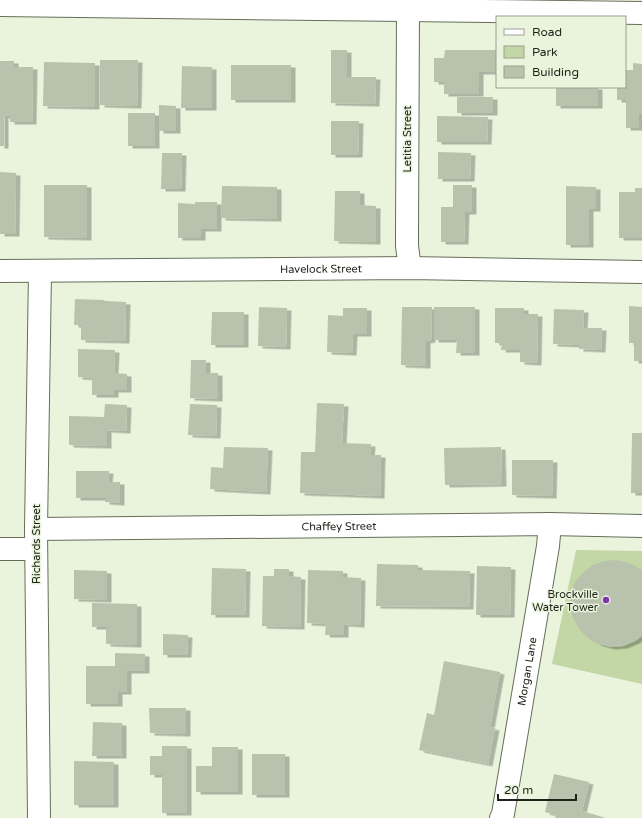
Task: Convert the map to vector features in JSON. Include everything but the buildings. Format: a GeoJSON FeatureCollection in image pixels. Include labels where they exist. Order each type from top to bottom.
{"type":"FeatureCollection","features":[{"type":"Feature","properties":{"kind":"street"},"geometry":{"type":"LineString","coordinates":[[0,5],[642,13]]}},
{"type":"Feature","properties":{"kind":"street","name":"Letitia Street"},"geometry":{"type":"LineString","coordinates":[[408,9],[407,232],[410,268]]}},
{"type":"Feature","properties":{"kind":"street","name":"Havelock Street"},"geometry":{"type":"LineString","coordinates":[[0,271],[410,268],[642,272]]}},
{"type":"Feature","properties":{"kind":"street","name":"Richards Street"},"geometry":{"type":"LineString","coordinates":[[39,818],[36,539],[40,271]]}},
{"type":"Feature","properties":{"kind":"street","name":"Chaffey Street"},"geometry":{"type":"LineString","coordinates":[[0,549],[36,539],[550,524],[642,526]]}},
{"type":"Feature","properties":{"kind":"street","name":"Morgan Lane"},"geometry":{"type":"LineString","coordinates":[[501,818],[503,814],[524,692],[548,546],[550,524]]}},
{"type":"Feature","properties":{"kind":"green space"},"geometry":{"type":"Polygon","coordinates":[[[576,550],[642,551],[642,684],[552,664],[576,550]]]}},
{"type":"Feature","properties":{"kind":"place","name":"Brockville Water Tower"},"geometry":{"type":"Point","coordinates":[606,600]}}]}
